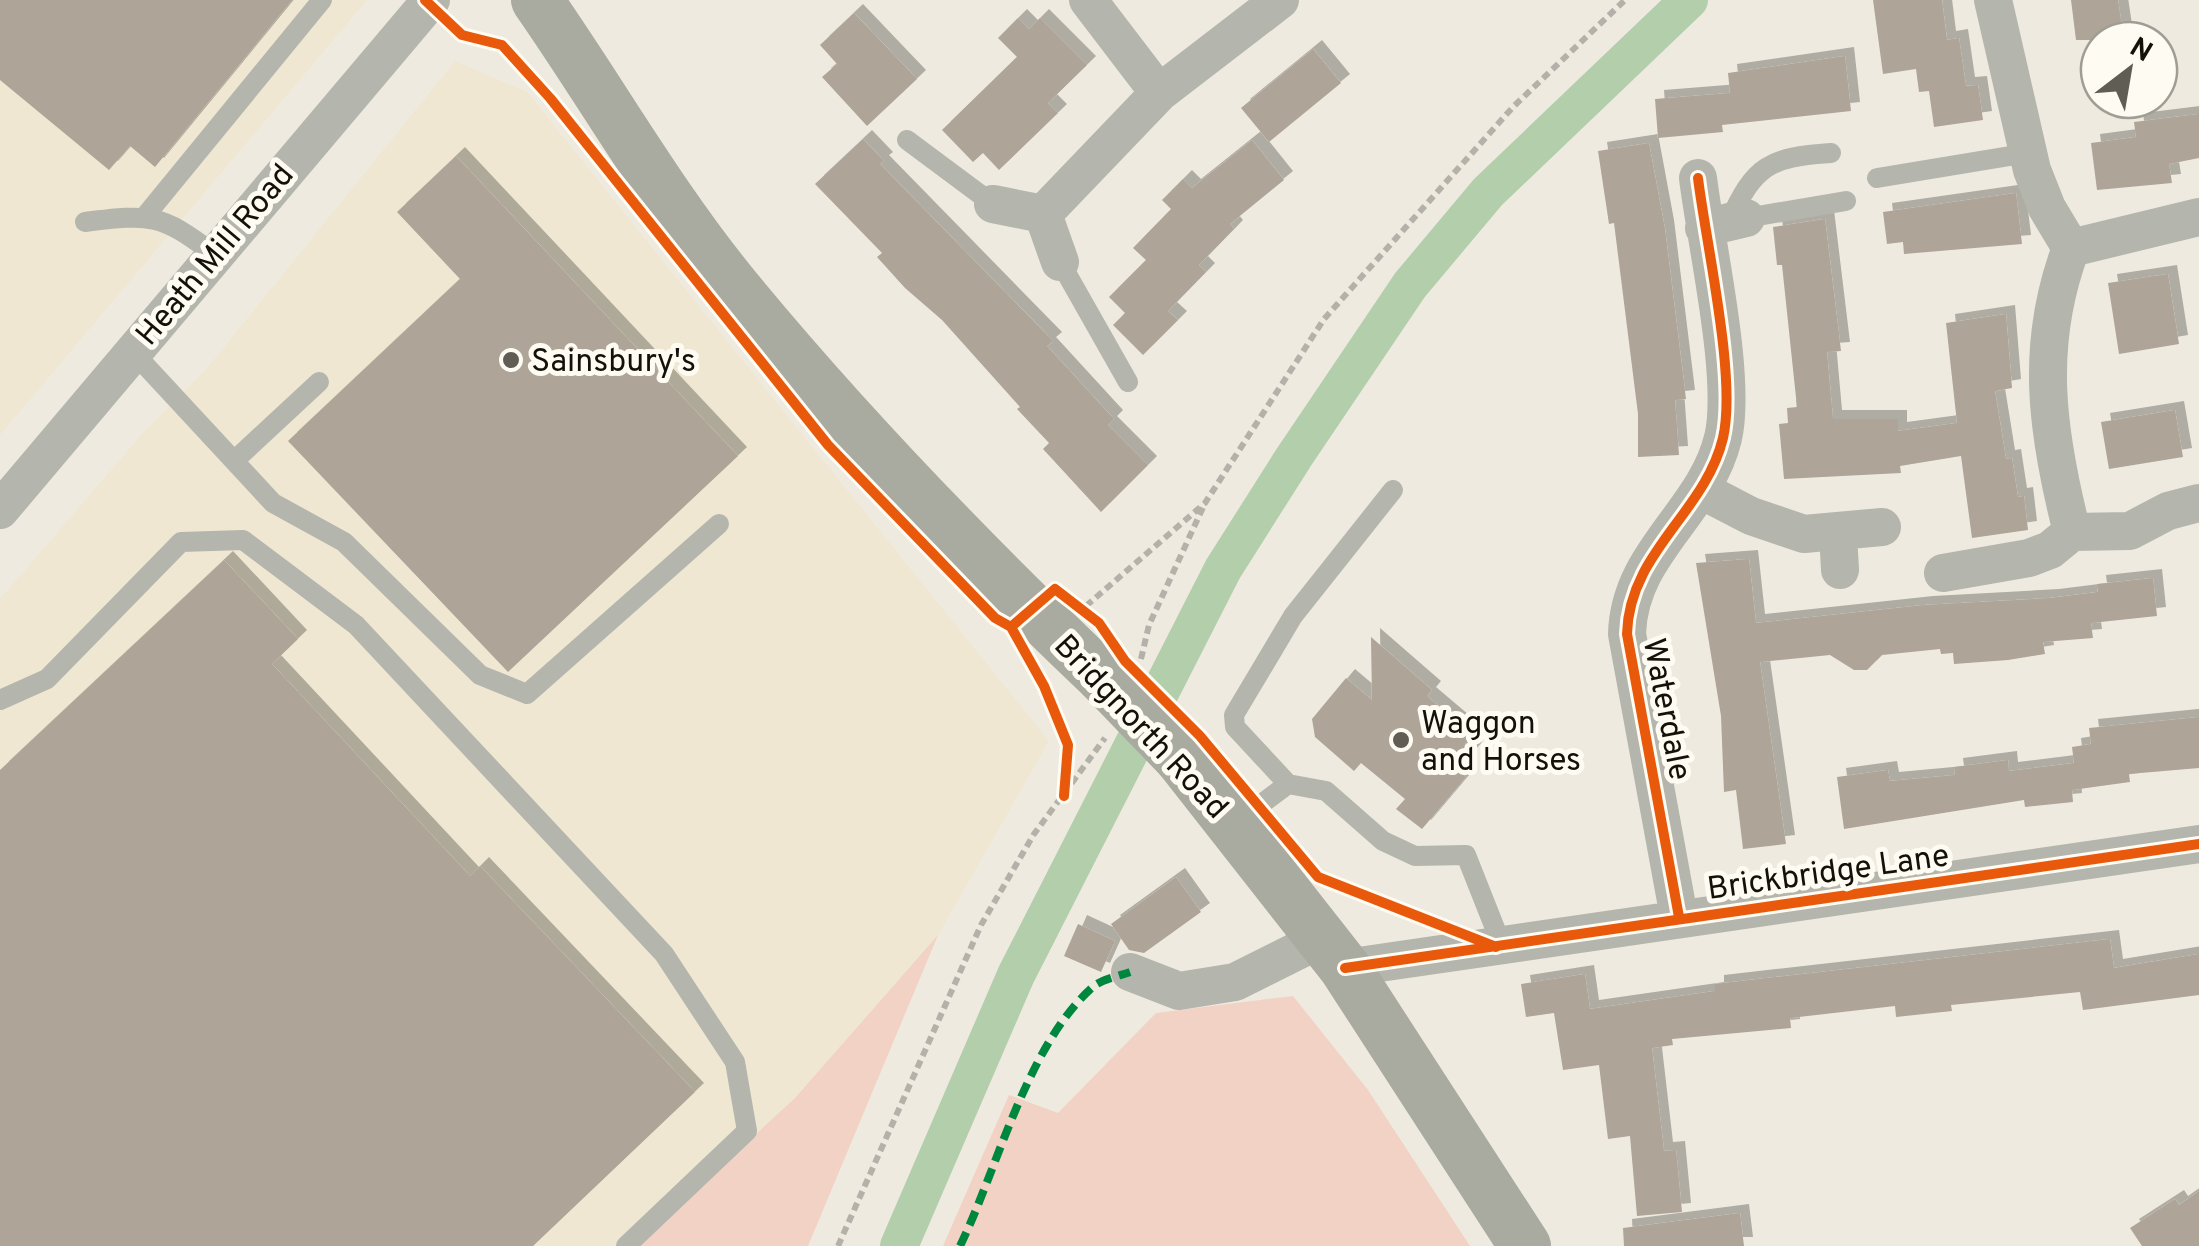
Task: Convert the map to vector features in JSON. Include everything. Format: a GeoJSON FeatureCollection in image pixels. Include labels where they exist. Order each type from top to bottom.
{"type":"FeatureCollection","features":[{"type":"Feature","properties":{"kind":"main road","name":"Bridgnorth Road"},"geometry":{"type":"LineString","coordinates":[[537,0],[610,116],[734,287],[884,455],[1118,688],[1234,825],[1334,953],[1525,1246]]}},
{"type":"Feature","properties":{"kind":"street","name":"Heath Mill Road"},"geometry":{"type":"LineString","coordinates":[[5,495],[133,352],[431,0]]}},
{"type":"Feature","properties":{"kind":"street"},"geometry":{"type":"LineString","coordinates":[[1088,0],[1160,93]]}},
{"type":"Feature","properties":{"kind":"street"},"geometry":{"type":"LineString","coordinates":[[1043,214],[1160,93],[1280,0]]}},
{"type":"Feature","properties":{"kind":"street"},"geometry":{"type":"LineString","coordinates":[[1993,0],[2028,153],[2047,208],[2071,248],[2052,323],[2047,378],[2050,439],[2072,532]]}},
{"type":"Feature","properties":{"kind":"street","name":"Waterdale"},"geometry":{"type":"LineString","coordinates":[[1679,917],[1627,634],[1628,610],[1657,544],[1704,491],[1723,437],[1728,395],[1726,223],[1698,178]]}},
{"type":"Feature","properties":{"kind":"street"},"geometry":{"type":"LineString","coordinates":[[993,204],[1043,214]]}},
{"type":"Feature","properties":{"kind":"street"},"geometry":{"type":"LineString","coordinates":[[1043,214],[1060,262]]}},
{"type":"Feature","properties":{"kind":"street"},"geometry":{"type":"LineString","coordinates":[[2071,248],[2199,217]]}},
{"type":"Feature","properties":{"kind":"street"},"geometry":{"type":"LineString","coordinates":[[1704,491],[1751,516],[1804,534],[1839,552],[1882,527]]}},
{"type":"Feature","properties":{"kind":"street"},"geometry":{"type":"LineString","coordinates":[[1943,573],[2029,558],[2072,532],[2130,531],[2168,512],[2199,503]]}},
{"type":"Feature","properties":{"kind":"street","name":"Brickbridge Lane"},"geometry":{"type":"LineString","coordinates":[[1130,972],[1179,991],[1235,982],[1334,953],[1502,946],[1679,917],[2199,844]]}},
{"type":"Feature","properties":{"kind":"lane"},"geometry":{"type":"LineString","coordinates":[[146,215],[322,0]]}},
{"type":"Feature","properties":{"kind":"lane"},"geometry":{"type":"LineString","coordinates":[[906,140],[993,204]]}},
{"type":"Feature","properties":{"kind":"lane"},"geometry":{"type":"LineString","coordinates":[[1726,223],[1742,191],[1770,163],[1791,156],[1831,153]]}},
{"type":"Feature","properties":{"kind":"lane"},"geometry":{"type":"LineString","coordinates":[[1877,178],[2028,153]]}},
{"type":"Feature","properties":{"kind":"lane"},"geometry":{"type":"LineString","coordinates":[[1726,223],[1846,201]]}},
{"type":"Feature","properties":{"kind":"lane"},"geometry":{"type":"LineString","coordinates":[[85,222],[146,215],[180,228],[214,254]]}},
{"type":"Feature","properties":{"kind":"lane"},"geometry":{"type":"LineString","coordinates":[[1060,262],[1128,382]]}},
{"type":"Feature","properties":{"kind":"lane"},"geometry":{"type":"LineString","coordinates":[[133,352],[273,503],[344,542],[480,675],[527,694],[719,524]]}},
{"type":"Feature","properties":{"kind":"lane"},"geometry":{"type":"LineString","coordinates":[[235,460],[319,382]]}},
{"type":"Feature","properties":{"kind":"lane"},"geometry":{"type":"LineString","coordinates":[[1393,490],[1293,616],[1234,715],[1235,727],[1288,784],[1326,790],[1383,840],[1415,856],[1466,855],[1502,946]]}},
{"type":"Feature","properties":{"kind":"lane"},"geometry":{"type":"LineString","coordinates":[[0,700],[47,679],[181,542],[243,540],[356,625],[664,954],[734,1062],[747,1131],[626,1246]]}},
{"type":"Feature","properties":{"kind":"lane"},"geometry":{"type":"LineString","coordinates":[[1234,825],[1288,784]]}},
{"type":"Feature","properties":{"kind":"path"},"geometry":{"type":"LineString","coordinates":[[838,1246],[981,924],[1034,834],[1064,796],[1150,625],[1204,503],[1324,319],[1513,107],[1626,0]]}},
{"type":"Feature","properties":{"kind":"path"},"geometry":{"type":"LineString","coordinates":[[1081,610],[1204,503]]}},
{"type":"Feature","properties":{"kind":"path"},"geometry":{"type":"LineString","coordinates":[[1064,796],[1066,762]]}},
{"type":"Feature","properties":{"kind":"shaded area"},"geometry":{"type":"Polygon","coordinates":[[[0,0],[367,0],[0,435],[0,0]]]}},
{"type":"Feature","properties":{"kind":"shaded area"},"geometry":{"type":"Polygon","coordinates":[[[455,61],[527,92],[1049,741],[938,935],[795,1098],[635,1246],[0,1246],[0,599],[142,434],[208,367],[455,61]]]}},
{"type":"Feature","properties":{"kind":"shaded area"},"geometry":{"type":"Polygon","coordinates":[[[938,935],[808,1246],[635,1246],[795,1098],[938,935]]]}},
{"type":"Feature","properties":{"kind":"shaded area"},"geometry":{"type":"Polygon","coordinates":[[[1293,996],[1368,1090],[1470,1246],[943,1246],[1009,1095],[1058,1113],[1156,1013],[1293,996]]]}},
{"type":"Feature","properties":{"kind":"building"},"geometry":{"type":"Polygon","coordinates":[[[0,0],[292,0],[155,167],[130,146],[109,170],[0,80],[0,0]]]}},
{"type":"Feature","properties":{"kind":"building"},"geometry":{"type":"Polygon","coordinates":[[[1873,0],[1942,0],[1947,40],[1959,38],[1966,86],[1978,85],[1983,120],[1934,127],[1929,91],[1919,92],[1916,69],[1883,74],[1873,0]]]}},
{"type":"Feature","properties":{"kind":"building"},"geometry":{"type":"Polygon","coordinates":[[[2071,0],[2118,0],[2121,20],[2079,20],[2076,40],[2071,0]]]}},
{"type":"Feature","properties":{"kind":"building"},"geometry":{"type":"Polygon","coordinates":[[[854,13],[917,79],[867,126],[822,77],[837,64],[820,45],[854,13]]]}},
{"type":"Feature","properties":{"kind":"building"},"geometry":{"type":"Polygon","coordinates":[[[1018,18],[1029,29],[1040,18],[1087,65],[1048,103],[1058,113],[999,170],[983,153],[973,162],[942,130],[1017,57],[998,38],[1018,18]]]}},
{"type":"Feature","properties":{"kind":"building"},"geometry":{"type":"Polygon","coordinates":[[[1313,49],[1341,83],[1269,142],[1241,108],[1313,49]]]}},
{"type":"Feature","properties":{"kind":"building"},"geometry":{"type":"Polygon","coordinates":[[[1845,56],[1851,111],[1722,125],[1723,132],[1658,138],[1655,99],[1730,93],[1728,73],[1845,56]]]}},
{"type":"Feature","properties":{"kind":"building"},"geometry":{"type":"Polygon","coordinates":[[[2199,114],[2199,158],[2169,164],[2172,183],[2097,190],[2091,143],[2136,137],[2134,122],[2179,120],[2179,116],[2199,114]]]}},
{"type":"Feature","properties":{"kind":"building"},"geometry":{"type":"Polygon","coordinates":[[[863,139],[884,161],[880,164],[1053,341],[1047,346],[1114,419],[1108,425],[1148,465],[1101,512],[1043,449],[1049,443],[1017,409],[1020,407],[942,320],[905,288],[877,257],[882,253],[815,184],[863,139]]]}},
{"type":"Feature","properties":{"kind":"building"},"geometry":{"type":"Polygon","coordinates":[[[1252,140],[1284,180],[1230,224],[1234,229],[1199,265],[1206,272],[1168,311],[1178,320],[1143,355],[1113,325],[1125,313],[1109,297],[1146,260],[1133,248],[1171,209],[1162,200],[1183,179],[1192,188],[1252,140]]]}},
{"type":"Feature","properties":{"kind":"building"},"geometry":{"type":"Polygon","coordinates":[[[1649,143],[1665,229],[1686,399],[1675,400],[1679,455],[1638,457],[1638,414],[1614,223],[1609,224],[1598,151],[1649,143]]]}},
{"type":"Feature","properties":{"kind":"building","name":"Sainsbury's"},"geometry":{"type":"Polygon","coordinates":[[[456,156],[738,456],[508,672],[288,441],[460,279],[397,212],[456,156]]]}},
{"type":"Feature","properties":{"kind":"building"},"geometry":{"type":"Polygon","coordinates":[[[2016,193],[2022,244],[1904,254],[1903,242],[1887,244],[1883,212],[2016,193]]]}},
{"type":"Feature","properties":{"kind":"building"},"geometry":{"type":"Polygon","coordinates":[[[1825,219],[1841,351],[1827,352],[1833,419],[1898,419],[1898,431],[1957,423],[1946,323],[2006,314],[2012,388],[1995,391],[2006,459],[2012,458],[2018,497],[2024,496],[2028,530],[1972,538],[1961,456],[1900,466],[1901,473],[1784,479],[1779,424],[1788,423],[1787,408],[1797,407],[1782,265],[1777,265],[1773,227],[1825,219]]]}},
{"type":"Feature","properties":{"kind":"building"},"geometry":{"type":"Polygon","coordinates":[[[2168,274],[2179,344],[2119,354],[2108,283],[2168,274]]]}},
{"type":"Feature","properties":{"kind":"building"},"geometry":{"type":"Polygon","coordinates":[[[2175,410],[2183,457],[2109,469],[2101,422],[2175,410]]]}},
{"type":"Feature","properties":{"kind":"building"},"geometry":{"type":"Polygon","coordinates":[[[1749,559],[1756,623],[1924,605],[2050,598],[2098,592],[2097,584],[2153,578],[2157,616],[2091,623],[2093,638],[2043,642],[2045,654],[2008,660],[1954,664],[1953,653],[1941,654],[1940,649],[1882,655],[1867,670],[1854,670],[1830,655],[1760,662],[1786,844],[1743,849],[1736,790],[1724,792],[1721,716],[1696,563],[1749,559]]]}},
{"type":"Feature","properties":{"kind":"building"},"geometry":{"type":"Polygon","coordinates":[[[224,560],[298,639],[272,664],[470,876],[480,866],[695,1092],[533,1246],[0,1246],[0,770],[224,560]]]}},
{"type":"Feature","properties":{"kind":"building","name":"Waggon and Horses"},"geometry":{"type":"Polygon","coordinates":[[[1371,637],[1432,690],[1427,696],[1473,735],[1465,744],[1473,751],[1457,770],[1466,777],[1422,829],[1396,809],[1405,799],[1361,763],[1354,771],[1315,737],[1312,719],[1346,678],[1372,700],[1371,637]]]}},
{"type":"Feature","properties":{"kind":"building"},"geometry":{"type":"Polygon","coordinates":[[[2199,717],[2199,768],[2129,774],[2130,782],[2072,790],[2073,802],[2025,807],[2024,800],[1844,829],[1837,777],[1888,770],[1890,781],[1955,775],[1954,767],[2008,760],[2009,771],[2074,763],[2072,747],[2091,744],[2089,728],[2199,717]]]}},
{"type":"Feature","properties":{"kind":"building"},"geometry":{"type":"Polygon","coordinates":[[[1176,877],[1201,912],[1144,953],[1129,950],[1111,924],[1176,877]]]}},
{"type":"Feature","properties":{"kind":"building"},"geometry":{"type":"Polygon","coordinates":[[[1078,924],[1115,941],[1101,972],[1064,956],[1078,924]]]}},
{"type":"Feature","properties":{"kind":"building"},"geometry":{"type":"Polygon","coordinates":[[[2110,939],[2114,968],[2199,954],[2199,995],[2083,1010],[2080,992],[1951,1005],[1952,1011],[1896,1017],[1895,1006],[1790,1018],[1791,1028],[1672,1039],[1673,1045],[1652,1048],[1664,1151],[1676,1150],[1682,1212],[1637,1216],[1630,1136],[1608,1139],[1599,1065],[1563,1070],[1554,1013],[1526,1017],[1521,984],[1585,974],[1590,1009],[1715,991],[1715,984],[2110,939]]]}},
{"type":"Feature","properties":{"kind":"building"},"geometry":{"type":"Polygon","coordinates":[[[2199,1191],[2199,1246],[2142,1246],[2130,1228],[2175,1199],[2179,1205],[2199,1191]]]}},
{"type":"Feature","properties":{"kind":"building"},"geometry":{"type":"Polygon","coordinates":[[[1740,1213],[1744,1246],[1624,1246],[1623,1228],[1740,1213]]]}},
{"type":"Feature","properties":{"kind":"waterway"},"geometry":{"type":"LineString","coordinates":[[899,1246],[1016,975],[1223,569],[1294,457],[1410,285],[1488,192],[1689,0]]}},
{"type":"Feature","properties":{"kind":"marked path"},"geometry":{"type":"LineString","coordinates":[[960,1246],[1016,1108],[1050,1040],[1094,986],[1130,972]]}},
{"type":"Feature","properties":{"kind":"cycle path"},"geometry":{"type":"LineString","coordinates":[[425,0],[462,35],[502,45],[550,98],[828,445],[995,618],[1011,627],[1055,589],[1099,623],[1125,661],[1200,736],[1318,877],[1496,947]]}},
{"type":"Feature","properties":{"kind":"cycle path"},"geometry":{"type":"LineString","coordinates":[[1679,917],[1627,634],[1640,579],[1701,489],[1723,438],[1723,347],[1698,178]]}},
{"type":"Feature","properties":{"kind":"cycle path"},"geometry":{"type":"LineString","coordinates":[[1011,627],[1044,686],[1068,745],[1064,796]]}},
{"type":"Feature","properties":{"kind":"cycle path"},"geometry":{"type":"LineString","coordinates":[[1345,968],[2199,844]]}},
{"type":"Feature","properties":{"kind":"place","name":"Sainsbury's"},"geometry":{"type":"Point","coordinates":[511,360]}},
{"type":"Feature","properties":{"kind":"place","name":"Waggon and Horses"},"geometry":{"type":"Point","coordinates":[1401,740]}}]}
